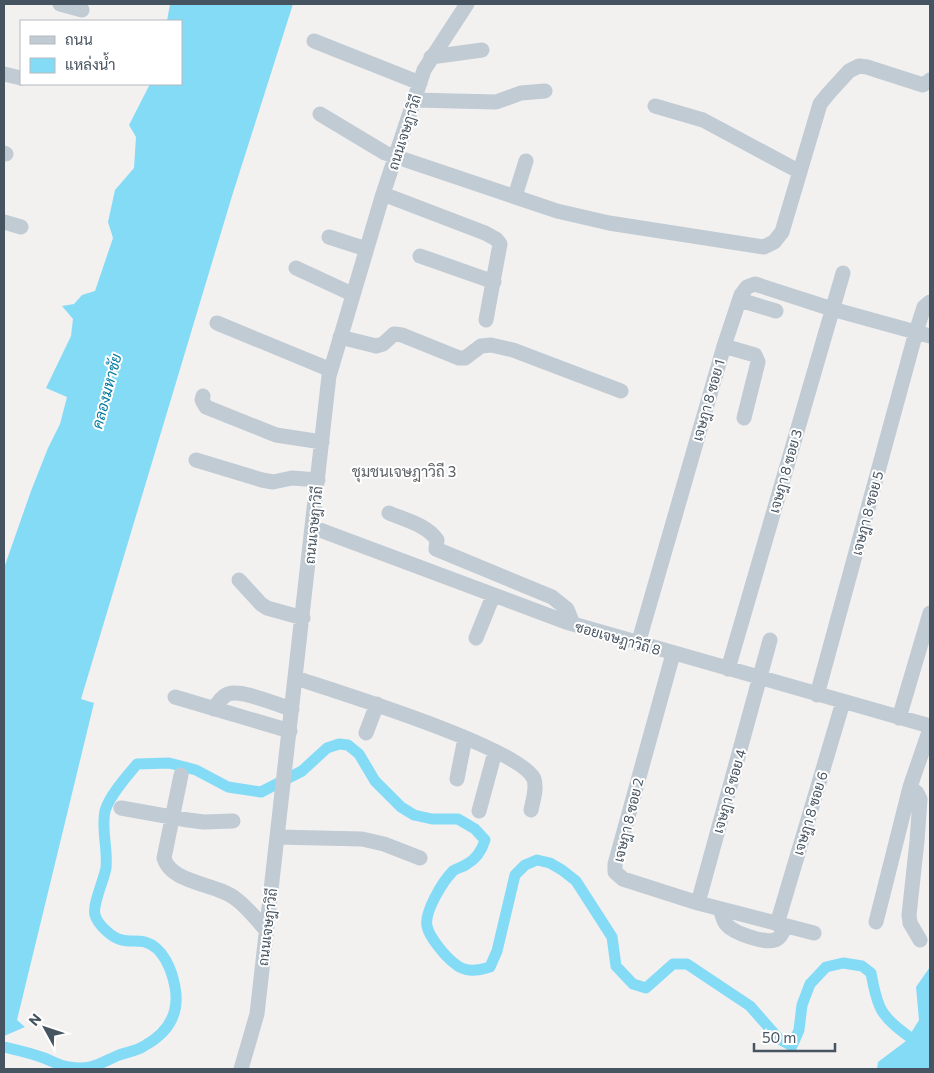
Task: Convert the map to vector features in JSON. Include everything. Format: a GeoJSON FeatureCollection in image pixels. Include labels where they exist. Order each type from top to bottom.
{"type":"FeatureCollection","features":[{"type":"Feature","properties":{"kind":"street"},"geometry":{"type":"LineString","coordinates":[[60,4],[82,10]]}},
{"type":"Feature","properties":{"kind":"street","name":"ถนนเจษฎาวิถี"},"geometry":{"type":"LineString","coordinates":[[241,1069],[257,1014],[318,480],[325,396],[330,370],[383,194],[424,70],[467,4]]}},
{"type":"Feature","properties":{"kind":"street"},"geometry":{"type":"LineString","coordinates":[[314,41],[420,83]]}},
{"type":"Feature","properties":{"kind":"street"},"geometry":{"type":"LineString","coordinates":[[432,57],[482,50]]}},
{"type":"Feature","properties":{"kind":"street"},"geometry":{"type":"LineString","coordinates":[[320,114],[375,148],[396,157],[557,211],[609,223],[764,247],[774,242],[782,232],[820,104],[849,71],[859,66],[923,85],[930,80]]}},
{"type":"Feature","properties":{"kind":"street"},"geometry":{"type":"LineString","coordinates":[[4,74],[20,78]]}},
{"type":"Feature","properties":{"kind":"street"},"geometry":{"type":"LineString","coordinates":[[414,100],[496,102],[521,92],[545,92]]}},
{"type":"Feature","properties":{"kind":"street"},"geometry":{"type":"LineString","coordinates":[[654,106],[703,120],[800,172]]}},
{"type":"Feature","properties":{"kind":"street"},"geometry":{"type":"LineString","coordinates":[[515,196],[526,160]]}},
{"type":"Feature","properties":{"kind":"street"},"geometry":{"type":"LineString","coordinates":[[383,194],[485,233],[496,239],[500,244],[486,320]]}},
{"type":"Feature","properties":{"kind":"street"},"geometry":{"type":"LineString","coordinates":[[4,222],[21,226]]}},
{"type":"Feature","properties":{"kind":"street"},"geometry":{"type":"LineString","coordinates":[[329,237],[366,249]]}},
{"type":"Feature","properties":{"kind":"street"},"geometry":{"type":"LineString","coordinates":[[420,256],[494,282]]}},
{"type":"Feature","properties":{"kind":"street"},"geometry":{"type":"LineString","coordinates":[[296,268],[352,294]]}},
{"type":"Feature","properties":{"kind":"street","name":"เจษฎา 8 ซอย 3"},"geometry":{"type":"LineString","coordinates":[[728,669],[843,273]]}},
{"type":"Feature","properties":{"kind":"street","name":"เจษฎา 8 ซอย 1"},"geometry":{"type":"LineString","coordinates":[[638,644],[724,346],[740,300],[747,287],[755,284],[832,309],[923,334]]}},
{"type":"Feature","properties":{"kind":"street"},"geometry":{"type":"LineString","coordinates":[[740,300],[776,311]]}},
{"type":"Feature","properties":{"kind":"street","name":"เจษฎา 8 ซอย 5"},"geometry":{"type":"LineString","coordinates":[[817,694],[923,334],[924,307],[930,302]]}},
{"type":"Feature","properties":{"kind":"street"},"geometry":{"type":"LineString","coordinates":[[217,323],[330,370]]}},
{"type":"Feature","properties":{"kind":"street"},"geometry":{"type":"LineString","coordinates":[[340,337],[376,346],[383,344],[394,334],[402,335],[459,358],[465,358],[481,346],[491,345],[512,350],[621,391]]}},
{"type":"Feature","properties":{"kind":"street"},"geometry":{"type":"LineString","coordinates":[[724,346],[755,355],[758,362],[744,418]]}},
{"type":"Feature","properties":{"kind":"street"},"geometry":{"type":"LineString","coordinates":[[202,396],[206,407],[276,435],[322,442]]}},
{"type":"Feature","properties":{"kind":"street"},"geometry":{"type":"LineString","coordinates":[[196,460],[273,482],[292,478],[318,480]]}},
{"type":"Feature","properties":{"kind":"street"},"geometry":{"type":"LineString","coordinates":[[389,513],[424,528],[433,534],[437,540],[436,549],[552,597],[567,610],[573,624]]}},
{"type":"Feature","properties":{"kind":"street","name":"ซอยเจษฎาวิถี 8"},"geometry":{"type":"LineString","coordinates":[[312,527],[493,596],[573,624],[930,728]]}},
{"type":"Feature","properties":{"kind":"street"},"geometry":{"type":"LineString","coordinates":[[239,580],[267,608],[302,618]]}},
{"type":"Feature","properties":{"kind":"street"},"geometry":{"type":"LineString","coordinates":[[476,638],[493,596]]}},
{"type":"Feature","properties":{"kind":"street"},"geometry":{"type":"LineString","coordinates":[[899,718],[930,614]]}},
{"type":"Feature","properties":{"kind":"street","name":"เจษฎา 8 ซอย 4"},"geometry":{"type":"LineString","coordinates":[[698,903],[770,640]]}},
{"type":"Feature","properties":{"kind":"street","name":"เจษฎา 8 ซอย 2"},"geometry":{"type":"LineString","coordinates":[[672,654],[615,864],[615,872],[623,879],[698,903],[814,933]]}},
{"type":"Feature","properties":{"kind":"street"},"geometry":{"type":"LineString","coordinates":[[296,678],[414,716],[521,764],[534,780],[535,788],[531,810]]}},
{"type":"Feature","properties":{"kind":"street"},"geometry":{"type":"LineString","coordinates":[[214,708],[221,698],[228,694],[240,693],[292,709]]}},
{"type":"Feature","properties":{"kind":"street"},"geometry":{"type":"LineString","coordinates":[[174,697],[290,732]]}},
{"type":"Feature","properties":{"kind":"street","name":"เจษฎา 8 ซอย 6"},"geometry":{"type":"LineString","coordinates":[[781,925],[843,702]]}},
{"type":"Feature","properties":{"kind":"street"},"geometry":{"type":"LineString","coordinates":[[366,733],[376,704]]}},
{"type":"Feature","properties":{"kind":"street"},"geometry":{"type":"LineString","coordinates":[[876,922],[910,787],[930,728]]}},
{"type":"Feature","properties":{"kind":"street"},"geometry":{"type":"LineString","coordinates":[[457,779],[465,738]]}},
{"type":"Feature","properties":{"kind":"street"},"geometry":{"type":"LineString","coordinates":[[479,811],[495,752]]}},
{"type":"Feature","properties":{"kind":"street"},"geometry":{"type":"LineString","coordinates":[[181,775],[164,858],[166,864],[177,875],[224,891],[237,899],[266,930]]}},
{"type":"Feature","properties":{"kind":"street"},"geometry":{"type":"LineString","coordinates":[[910,787],[917,793],[920,799],[909,915],[910,923],[920,940]]}},
{"type":"Feature","properties":{"kind":"street"},"geometry":{"type":"LineString","coordinates":[[121,808],[204,822],[233,821]]}},
{"type":"Feature","properties":{"kind":"street"},"geometry":{"type":"LineString","coordinates":[[277,837],[362,839],[384,844],[420,858]]}},
{"type":"Feature","properties":{"kind":"street"},"geometry":{"type":"LineString","coordinates":[[897,838],[917,841]]}},
{"type":"Feature","properties":{"kind":"water","name":"คลองมหาชัย"},"geometry":{"type":"Polygon","coordinates":[[[170,4],[293,4],[232,196],[81,699],[94,703],[17,1020],[25,1027],[4,1036],[4,568],[31,491],[60,424],[67,397],[46,388],[71,336],[73,319],[62,306],[74,304],[82,295],[95,291],[113,238],[108,222],[115,190],[134,168],[136,137],[129,125],[149,85],[182,85],[182,20],[167,20],[170,4]]]}},
{"type":"Feature","properties":{"kind":"water"},"geometry":{"type":"Polygon","coordinates":[[[930,967],[930,1069],[877,1069],[878,1062],[906,1041],[919,1020],[916,987],[930,967]]]}},
{"type":"Feature","properties":{"kind":"waterway"},"geometry":{"type":"LineString","coordinates":[[4,1047],[44,1058],[59,1065],[77,1068],[90,1067],[141,1048],[166,1029],[174,1014],[176,1006],[175,987],[172,974],[162,954],[145,942],[125,941],[114,937],[102,927],[95,915],[95,905],[106,868],[105,811],[114,793],[137,764],[169,763],[196,770],[228,787],[261,792],[302,771],[327,748],[339,744],[348,745],[359,754],[375,781],[401,807],[414,815],[432,819],[458,819],[475,829],[485,840],[476,857],[453,871],[444,882],[428,913],[427,926],[434,941],[446,956],[458,966],[467,970],[490,967],[497,951],[515,875],[525,865],[537,860],[550,863],[576,881],[612,937],[616,966],[633,984],[646,988],[673,964],[687,964],[750,1006],[779,1039],[792,1046],[799,1030],[802,1005],[810,984],[826,967],[843,963],[862,966],[871,973],[874,990],[884,1014],[902,1032],[930,1052]]}},
{"type":"Feature","properties":{"kind":"district","name":"ชุมชนเจษฎาวิถี 3"},"geometry":{"type":"Point","coordinates":[404,471]}}]}
